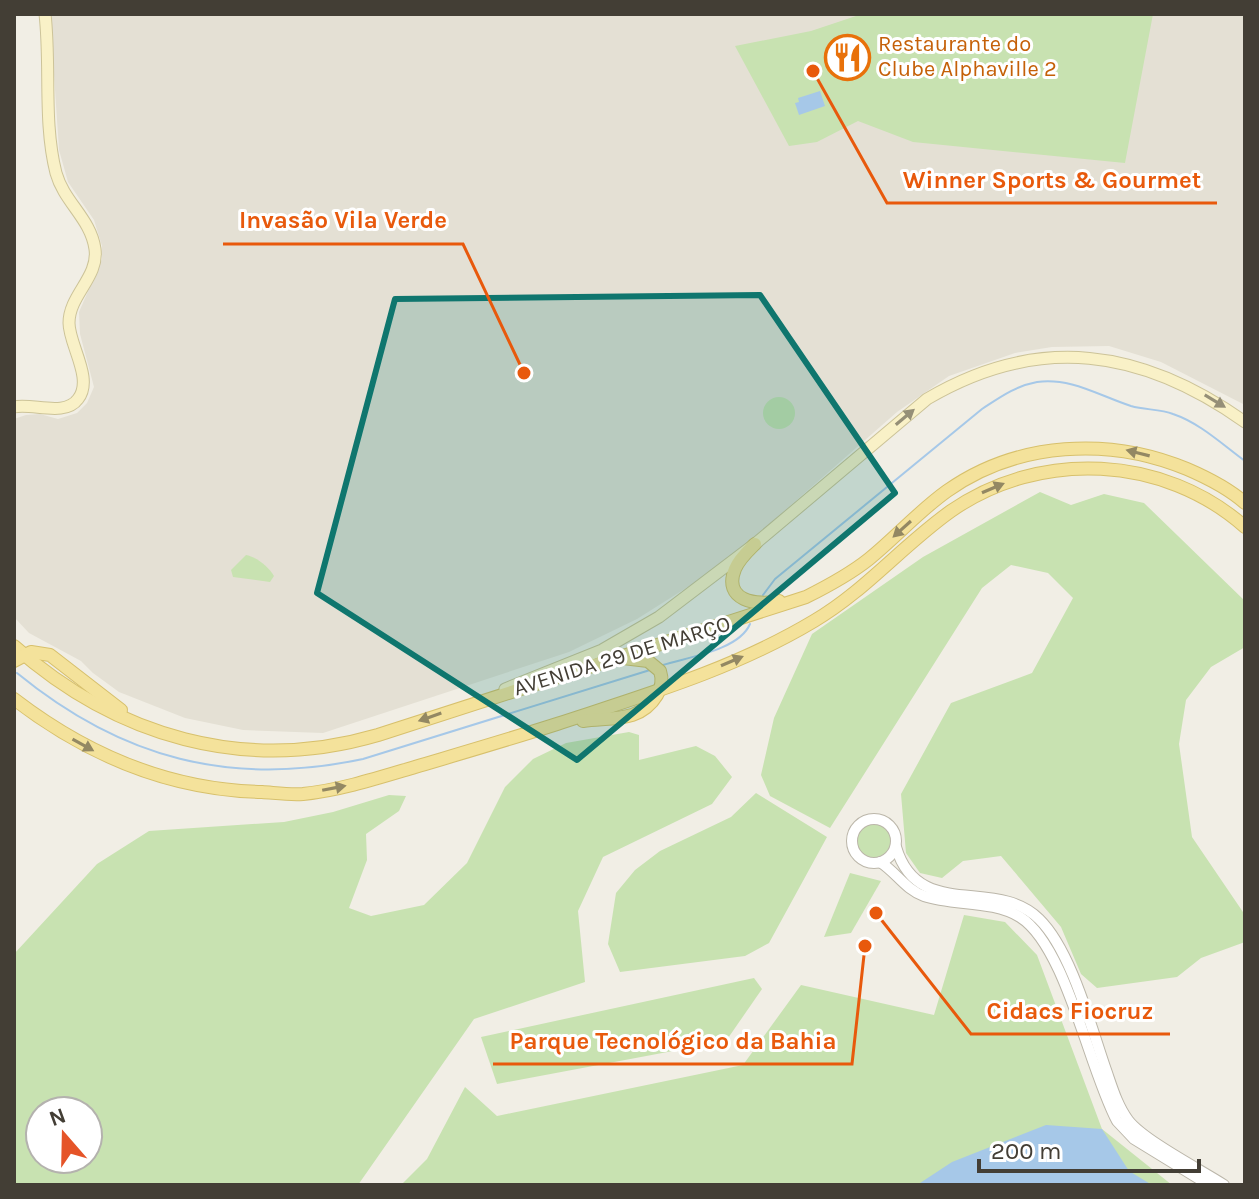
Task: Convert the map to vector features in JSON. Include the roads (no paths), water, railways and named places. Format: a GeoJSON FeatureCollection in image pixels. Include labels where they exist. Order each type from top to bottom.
{"type":"FeatureCollection","features":[{"type":"Feature","properties":{"kind":"main road"},"geometry":{"type":"LineString","coordinates":[[14,407],[67,407],[74,405],[82,393],[84,385],[71,337],[70,315],[95,259],[89,227],[61,187],[56,174],[45,14]]}},
{"type":"Feature","properties":{"kind":"main road"},"geometry":{"type":"LineString","coordinates":[[456,708],[602,650],[659,617],[755,544],[910,411],[952,385],[1001,366],[1058,358],[1131,364],[1188,386],[1245,422]]}},
{"type":"Feature","properties":{"kind":"main road","name":"AVENIDA 29 DE MARÇO"},"geometry":{"type":"LineString","coordinates":[[16,650],[59,659],[93,691],[146,728],[215,746],[291,751],[352,743],[806,597],[857,568],[949,490],[979,473],[1023,457],[1082,447],[1129,450],[1168,461],[1212,480],[1245,503]]}},
{"type":"Feature","properties":{"kind":"main road","name":"AVENIDA 29 DE MARÇO"},"geometry":{"type":"LineString","coordinates":[[15,698],[82,745],[128,766],[197,787],[300,794],[365,782],[521,735],[585,721],[634,716],[650,705],[661,688],[763,648],[815,621],[857,592],[948,513],[993,487],[1042,472],[1065,468],[1118,469],[1148,476],[1173,483],[1204,498],[1245,527]]}},
{"type":"Feature","properties":{"kind":"main road"},"geometry":{"type":"LineString","coordinates":[[755,544],[735,568],[733,582],[739,595],[755,604],[806,597]]}},
{"type":"Feature","properties":{"kind":"main road"},"geometry":{"type":"LineString","coordinates":[[611,658],[640,659],[654,664],[660,671],[661,688]]}},
{"type":"Feature","properties":{"kind":"street"},"geometry":{"type":"LineString","coordinates":[[896,847],[891,855],[880,862],[863,861],[854,851],[851,839],[861,822],[873,818],[887,822],[895,832],[896,847],[906,871],[919,884],[943,892],[1010,902],[1039,918],[1058,944],[1113,1089],[1130,1122],[1144,1135],[1224,1185]]}},
{"type":"Feature","properties":{"kind":"street"},"geometry":{"type":"LineString","coordinates":[[880,862],[917,893],[948,902],[1006,910],[1032,926],[1051,952],[1117,1121],[1134,1139],[1209,1185]]}},
{"type":"Feature","properties":{"kind":"water"},"geometry":{"type":"Polygon","coordinates":[[[820,91],[825,106],[799,115],[795,103],[799,102],[798,98],[820,91]]]}},
{"type":"Feature","properties":{"kind":"water"},"geometry":{"type":"Polygon","coordinates":[[[1046,1125],[1102,1129],[1129,1171],[1152,1185],[917,1185],[952,1162],[1046,1125]]]}},
{"type":"Feature","properties":{"kind":"waterway"},"geometry":{"type":"LineString","coordinates":[[763,595],[775,579],[982,409],[1029,384],[1061,382],[1131,406],[1173,414],[1202,429],[1245,461]]}},
{"type":"Feature","properties":{"kind":"waterway"},"geometry":{"type":"LineString","coordinates":[[663,665],[724,646],[744,633],[750,624]]}},
{"type":"Feature","properties":{"kind":"waterway"},"geometry":{"type":"LineString","coordinates":[[17,673],[57,703],[97,727],[138,745],[180,759],[223,767],[268,769],[315,767],[363,759],[650,670]]}},
{"type":"Feature","properties":{"kind":"place","name":"Restaurante do Clube Alphaville 2"},"geometry":{"type":"Point","coordinates":[847,57]}},
{"type":"Feature","properties":{"kind":"place","name":"Winner Sports & Gourmet"},"geometry":{"type":"Point","coordinates":[813,71]}},
{"type":"Feature","properties":{"kind":"place","name":"Invasão Vila Verde"},"geometry":{"type":"Point","coordinates":[524,373]}},
{"type":"Feature","properties":{"kind":"place","name":"Cidacs Fiocruz"},"geometry":{"type":"Point","coordinates":[876,913]}},
{"type":"Feature","properties":{"kind":"place","name":"Parque Tecnológico da Bahia"},"geometry":{"type":"Point","coordinates":[865,946]}}]}
